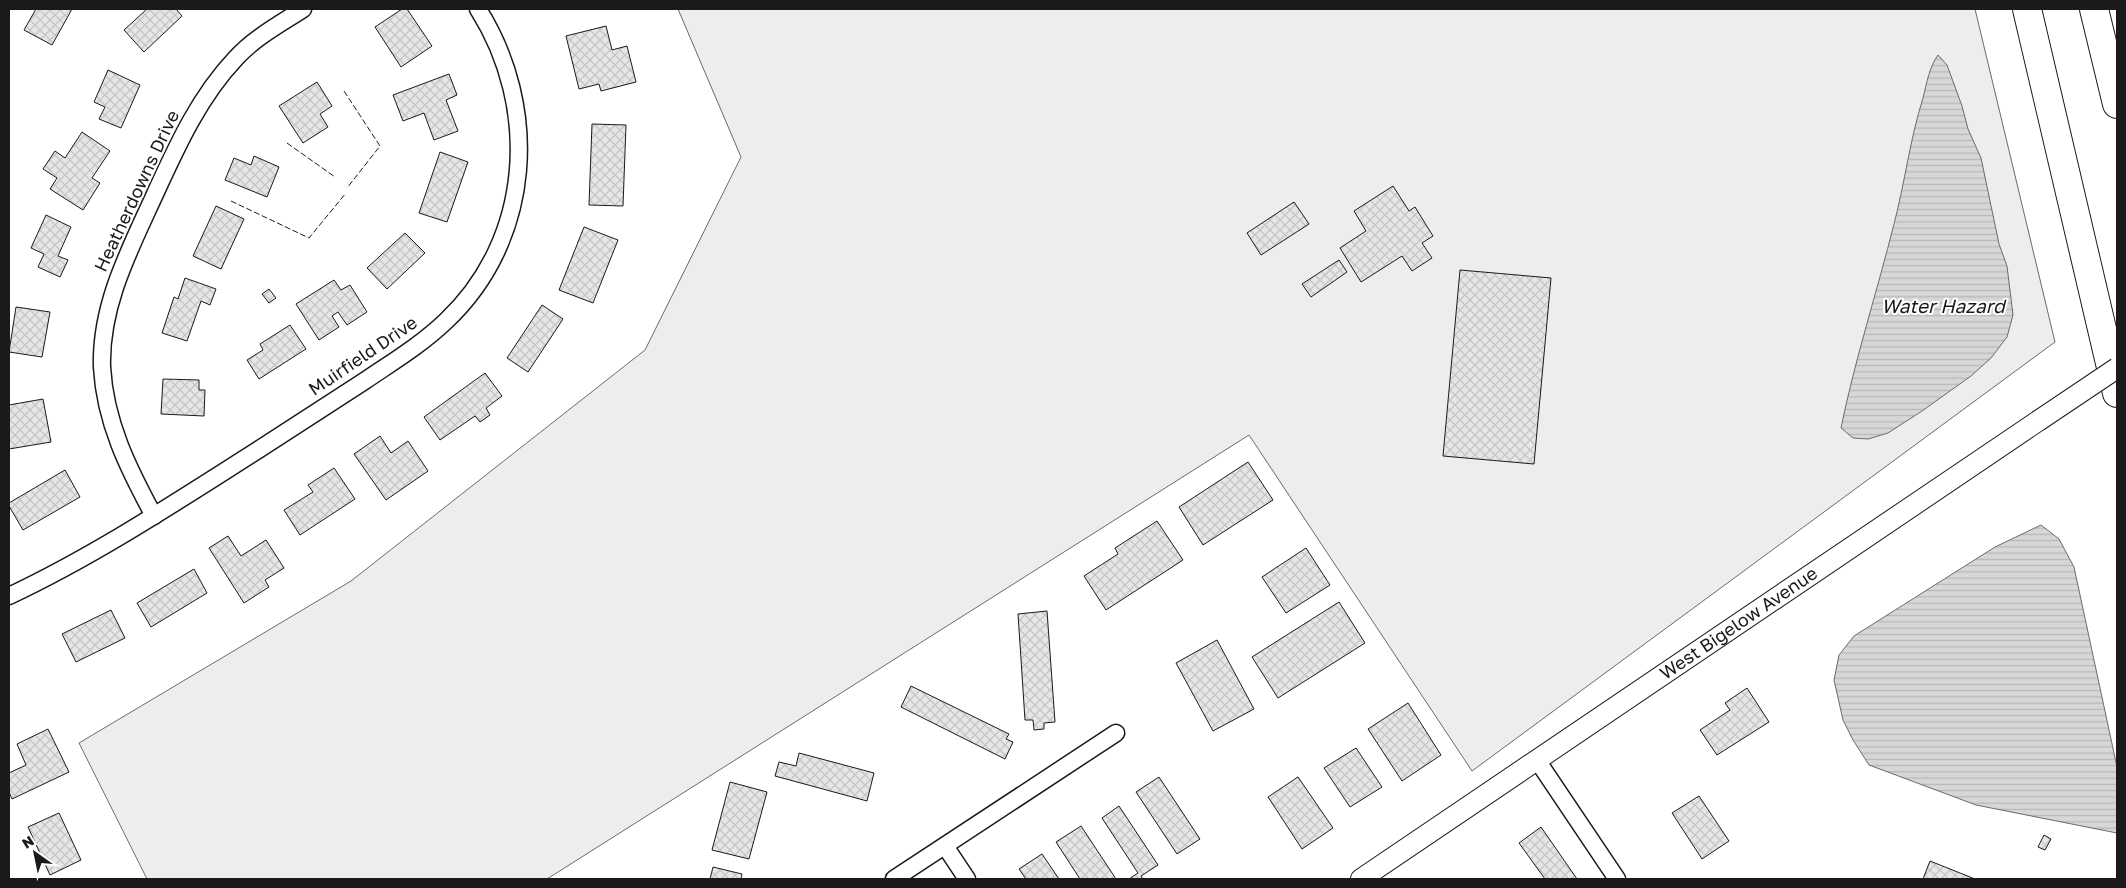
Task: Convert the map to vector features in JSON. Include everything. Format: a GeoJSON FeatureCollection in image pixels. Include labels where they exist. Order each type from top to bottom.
{"type":"FeatureCollection","features":[{"type":"Feature","properties":{"kind":"highway"},"geometry":{"type":"LineString","coordinates":[[2027,9],[2117,393]]}},
{"type":"Feature","properties":{"kind":"highway"},"geometry":{"type":"LineString","coordinates":[[2094,9],[2117,104]]}},
{"type":"Feature","properties":{"kind":"street","name":"Heatherdowns Drive"},"geometry":{"type":"LineString","coordinates":[[154,516],[119,446],[110,420],[102,366],[108,311],[125,259],[161,181],[202,100],[218,78],[246,48],[303,9]]}},
{"type":"Feature","properties":{"kind":"street","name":"Muirfield Drive"},"geometry":{"type":"LineString","coordinates":[[9,596],[86,557],[154,516],[417,346],[448,320],[466,299],[482,276],[495,252],[513,201],[520,146],[517,110],[506,66],[495,40],[478,9]]}},
{"type":"Feature","properties":{"kind":"street","name":"West Bigelow Avenue"},"geometry":{"type":"LineString","coordinates":[[1361,879],[2117,368]]}},
{"type":"Feature","properties":{"kind":"street"},"geometry":{"type":"LineString","coordinates":[[894,879],[1116,733]]}},
{"type":"Feature","properties":{"kind":"street"},"geometry":{"type":"LineString","coordinates":[[1537,760],[1617,879]]}},
{"type":"Feature","properties":{"kind":"street"},"geometry":{"type":"LineString","coordinates":[[945,846],[967,879]]}},
{"type":"Feature","properties":{"kind":"shaded area"},"geometry":{"type":"Polygon","coordinates":[[[678,9],[1975,9],[2055,342],[1472,771],[1249,435],[547,879],[147,879],[79,743],[351,581],[645,350],[741,157],[678,9]]]}},
{"type":"Feature","properties":{"kind":"water","name":"Water Hazard"},"geometry":{"type":"Polygon","coordinates":[[[1938,55],[1947,65],[1968,129],[1981,158],[1999,244],[2007,266],[2013,315],[2007,337],[1991,358],[1971,376],[1888,433],[1868,439],[1853,438],[1841,428],[1859,351],[1894,224],[1918,113],[1930,70],[1938,55]]]}},
{"type":"Feature","properties":{"kind":"water"},"geometry":{"type":"Polygon","coordinates":[[[2041,525],[2059,539],[2074,567],[2117,767],[2117,833],[1976,805],[1869,765],[1843,720],[1834,680],[1839,655],[1854,636],[1995,547],[2041,525]]]}},
{"type":"Feature","properties":{"kind":"building"},"geometry":{"type":"Polygon","coordinates":[[[36,9],[72,9],[52,45],[24,30],[36,9]]]}},
{"type":"Feature","properties":{"kind":"building"},"geometry":{"type":"Polygon","coordinates":[[[147,9],[176,9],[182,16],[144,52],[124,30],[147,9]]]}},
{"type":"Feature","properties":{"kind":"building"},"geometry":{"type":"Polygon","coordinates":[[[402,9],[407,9],[432,46],[401,67],[375,27],[402,9]]]}},
{"type":"Feature","properties":{"kind":"building"},"geometry":{"type":"Polygon","coordinates":[[[606,26],[612,50],[627,46],[636,82],[601,91],[599,84],[579,89],[566,36],[606,26]]]}},
{"type":"Feature","properties":{"kind":"building"},"geometry":{"type":"Polygon","coordinates":[[[108,70],[140,85],[121,128],[99,119],[105,107],[94,102],[108,70]]]}},
{"type":"Feature","properties":{"kind":"building"},"geometry":{"type":"Polygon","coordinates":[[[449,74],[457,95],[446,100],[458,131],[434,140],[424,113],[403,121],[393,95],[449,74]]]}},
{"type":"Feature","properties":{"kind":"building"},"geometry":{"type":"Polygon","coordinates":[[[317,82],[332,106],[320,114],[328,127],[303,143],[279,106],[317,82]]]}},
{"type":"Feature","properties":{"kind":"building"},"geometry":{"type":"Polygon","coordinates":[[[592,124],[626,125],[623,206],[589,205],[592,124]]]}},
{"type":"Feature","properties":{"kind":"building"},"geometry":{"type":"Polygon","coordinates":[[[82,132],[110,151],[92,178],[100,183],[83,210],[50,189],[57,178],[43,169],[55,151],[65,158],[82,132]]]}},
{"type":"Feature","properties":{"kind":"building"},"geometry":{"type":"Polygon","coordinates":[[[440,152],[468,162],[447,222],[419,213],[440,152]]]}},
{"type":"Feature","properties":{"kind":"building"},"geometry":{"type":"Polygon","coordinates":[[[254,156],[279,167],[267,197],[225,180],[234,158],[251,165],[254,156]]]}},
{"type":"Feature","properties":{"kind":"building"},"geometry":{"type":"Polygon","coordinates":[[[1393,186],[1409,211],[1415,207],[1433,236],[1422,243],[1432,258],[1412,271],[1402,256],[1361,282],[1340,248],[1366,231],[1354,211],[1393,186]]]}},
{"type":"Feature","properties":{"kind":"building"},"geometry":{"type":"Polygon","coordinates":[[[1294,202],[1309,224],[1261,255],[1247,233],[1294,202]]]}},
{"type":"Feature","properties":{"kind":"building"},"geometry":{"type":"Polygon","coordinates":[[[216,206],[244,219],[221,269],[193,256],[216,206]]]}},
{"type":"Feature","properties":{"kind":"building"},"geometry":{"type":"Polygon","coordinates":[[[46,215],[71,227],[58,256],[68,260],[60,277],[38,267],[44,254],[31,248],[46,215]]]}},
{"type":"Feature","properties":{"kind":"building"},"geometry":{"type":"Polygon","coordinates":[[[584,227],[618,240],[593,303],[559,290],[584,227]]]}},
{"type":"Feature","properties":{"kind":"building"},"geometry":{"type":"Polygon","coordinates":[[[405,233],[425,253],[387,289],[367,268],[405,233]]]}},
{"type":"Feature","properties":{"kind":"building"},"geometry":{"type":"Polygon","coordinates":[[[1339,260],[1347,272],[1311,297],[1302,284],[1339,260]]]}},
{"type":"Feature","properties":{"kind":"building"},"geometry":{"type":"Polygon","coordinates":[[[1460,270],[1551,278],[1534,464],[1443,456],[1460,270]]]}},
{"type":"Feature","properties":{"kind":"building"},"geometry":{"type":"Polygon","coordinates":[[[185,278],[216,289],[210,305],[201,301],[187,341],[162,333],[174,297],[178,299],[185,278]]]}},
{"type":"Feature","properties":{"kind":"building"},"geometry":{"type":"Polygon","coordinates":[[[334,280],[341,290],[350,285],[367,312],[347,325],[338,312],[332,316],[339,327],[319,340],[296,304],[334,280]]]}},
{"type":"Feature","properties":{"kind":"building"},"geometry":{"type":"Polygon","coordinates":[[[269,289],[276,298],[269,303],[262,294],[269,289]]]}},
{"type":"Feature","properties":{"kind":"building"},"geometry":{"type":"Polygon","coordinates":[[[542,305],[563,319],[528,372],[507,358],[542,305]]]}},
{"type":"Feature","properties":{"kind":"building"},"geometry":{"type":"Polygon","coordinates":[[[16,307],[50,312],[42,357],[9,352],[16,307]]]}},
{"type":"Feature","properties":{"kind":"building"},"geometry":{"type":"Polygon","coordinates":[[[290,325],[306,349],[259,379],[247,360],[263,350],[260,344],[290,325]]]}},
{"type":"Feature","properties":{"kind":"building"},"geometry":{"type":"Polygon","coordinates":[[[485,373],[502,396],[486,408],[490,415],[480,422],[475,416],[440,440],[424,417],[485,373]]]}},
{"type":"Feature","properties":{"kind":"building"},"geometry":{"type":"Polygon","coordinates":[[[163,379],[199,380],[199,390],[205,390],[204,416],[161,414],[163,379]]]}},
{"type":"Feature","properties":{"kind":"building"},"geometry":{"type":"Polygon","coordinates":[[[43,399],[51,442],[9,449],[9,405],[43,399]]]}},
{"type":"Feature","properties":{"kind":"building"},"geometry":{"type":"Polygon","coordinates":[[[380,436],[391,453],[408,441],[428,471],[386,500],[354,454],[380,436]]]}},
{"type":"Feature","properties":{"kind":"building"},"geometry":{"type":"Polygon","coordinates":[[[1248,462],[1273,500],[1203,545],[1179,507],[1248,462]]]}},
{"type":"Feature","properties":{"kind":"building"},"geometry":{"type":"Polygon","coordinates":[[[334,468],[355,499],[300,535],[284,510],[313,492],[308,485],[334,468]]]}},
{"type":"Feature","properties":{"kind":"building"},"geometry":{"type":"Polygon","coordinates":[[[65,470],[80,497],[23,530],[9,503],[65,470]]]}},
{"type":"Feature","properties":{"kind":"building"},"geometry":{"type":"Polygon","coordinates":[[[1157,521],[1183,560],[1106,610],[1084,576],[1118,554],[1115,548],[1157,521]]]}},
{"type":"Feature","properties":{"kind":"building"},"geometry":{"type":"Polygon","coordinates":[[[228,536],[241,556],[266,540],[284,568],[265,580],[269,587],[244,603],[209,548],[228,536]]]}},
{"type":"Feature","properties":{"kind":"building"},"geometry":{"type":"Polygon","coordinates":[[[1306,548],[1330,585],[1286,613],[1262,577],[1306,548]]]}},
{"type":"Feature","properties":{"kind":"building"},"geometry":{"type":"Polygon","coordinates":[[[194,569],[207,593],[151,627],[137,603],[194,569]]]}},
{"type":"Feature","properties":{"kind":"building"},"geometry":{"type":"Polygon","coordinates":[[[1339,602],[1365,643],[1278,698],[1252,657],[1339,602]]]}},
{"type":"Feature","properties":{"kind":"building"},"geometry":{"type":"Polygon","coordinates":[[[111,610],[125,638],[76,662],[62,634],[111,610]]]}},
{"type":"Feature","properties":{"kind":"building"},"geometry":{"type":"Polygon","coordinates":[[[1047,611],[1055,722],[1044,723],[1044,729],[1034,730],[1033,720],[1025,720],[1018,614],[1047,611]]]}},
{"type":"Feature","properties":{"kind":"building"},"geometry":{"type":"Polygon","coordinates":[[[1217,640],[1254,709],[1213,731],[1176,663],[1217,640]]]}},
{"type":"Feature","properties":{"kind":"building"},"geometry":{"type":"Polygon","coordinates":[[[911,686],[1009,734],[1006,739],[1013,742],[1005,759],[901,707],[911,686]]]}},
{"type":"Feature","properties":{"kind":"building"},"geometry":{"type":"Polygon","coordinates":[[[1747,688],[1769,722],[1717,755],[1700,730],[1730,710],[1725,703],[1747,688]]]}},
{"type":"Feature","properties":{"kind":"building"},"geometry":{"type":"Polygon","coordinates":[[[1408,703],[1441,755],[1402,781],[1368,729],[1408,703]]]}},
{"type":"Feature","properties":{"kind":"building"},"geometry":{"type":"Polygon","coordinates":[[[48,729],[69,772],[12,799],[9,792],[9,773],[26,765],[17,744],[48,729]]]}},
{"type":"Feature","properties":{"kind":"building"},"geometry":{"type":"Polygon","coordinates":[[[1356,748],[1382,787],[1350,807],[1324,768],[1356,748]]]}},
{"type":"Feature","properties":{"kind":"building"},"geometry":{"type":"Polygon","coordinates":[[[799,753],[874,773],[867,801],[775,776],[779,762],[796,766],[799,753]]]}},
{"type":"Feature","properties":{"kind":"building"},"geometry":{"type":"Polygon","coordinates":[[[1159,777],[1200,839],[1177,854],[1136,792],[1159,777]]]}},
{"type":"Feature","properties":{"kind":"building"},"geometry":{"type":"Polygon","coordinates":[[[1298,777],[1333,828],[1302,849],[1268,797],[1298,777]]]}},
{"type":"Feature","properties":{"kind":"building"},"geometry":{"type":"Polygon","coordinates":[[[730,782],[767,792],[749,859],[712,850],[730,782]]]}},
{"type":"Feature","properties":{"kind":"building"},"geometry":{"type":"Polygon","coordinates":[[[1699,796],[1729,841],[1702,859],[1672,813],[1699,796]]]}},
{"type":"Feature","properties":{"kind":"building"},"geometry":{"type":"Polygon","coordinates":[[[1119,806],[1158,865],[1141,876],[1143,879],[1129,879],[1138,873],[1102,818],[1119,806]]]}},
{"type":"Feature","properties":{"kind":"building"},"geometry":{"type":"Polygon","coordinates":[[[59,813],[81,860],[50,875],[28,827],[59,813]]]}},
{"type":"Feature","properties":{"kind":"building"},"geometry":{"type":"Polygon","coordinates":[[[1081,826],[1116,879],[1080,879],[1056,842],[1081,826]]]}},
{"type":"Feature","properties":{"kind":"building"},"geometry":{"type":"Polygon","coordinates":[[[1541,827],[1577,879],[1545,879],[1519,843],[1541,827]]]}},
{"type":"Feature","properties":{"kind":"building"},"geometry":{"type":"Polygon","coordinates":[[[2044,835],[2051,839],[2045,850],[2038,847],[2044,835]]]}},
{"type":"Feature","properties":{"kind":"building"},"geometry":{"type":"Polygon","coordinates":[[[1042,854],[1059,879],[1026,879],[1019,869],[1042,854]]]}},
{"type":"Feature","properties":{"kind":"building"},"geometry":{"type":"Polygon","coordinates":[[[1930,861],[1975,879],[1923,879],[1930,861]]]}},
{"type":"Feature","properties":{"kind":"building"},"geometry":{"type":"Polygon","coordinates":[[[713,867],[742,874],[741,879],[710,879],[713,867]]]}},
{"type":"Feature","properties":{"kind":"fence"},"geometry":{"type":"LineString","coordinates":[[344,91],[380,146],[347,188]]}},
{"type":"Feature","properties":{"kind":"fence"},"geometry":{"type":"LineString","coordinates":[[287,143],[335,177]]}},
{"type":"Feature","properties":{"kind":"fence"},"geometry":{"type":"LineString","coordinates":[[231,201],[309,238],[346,193]]}}]}
